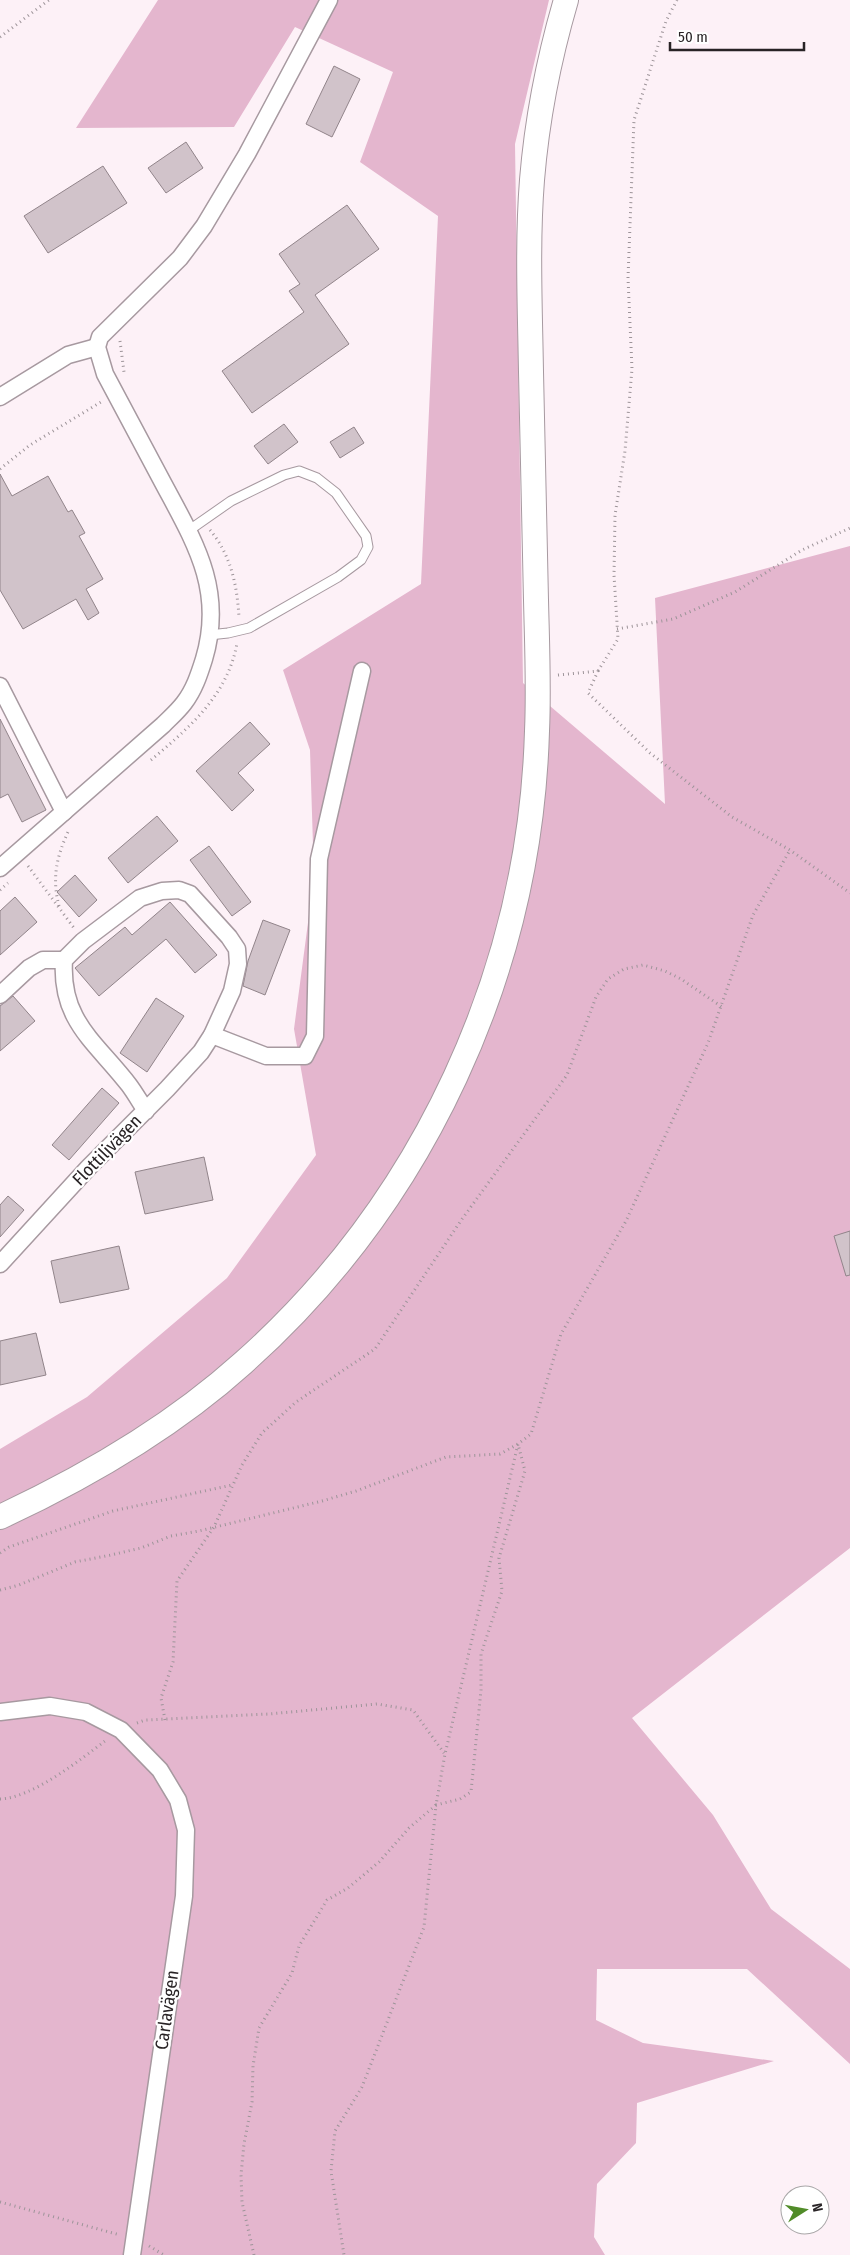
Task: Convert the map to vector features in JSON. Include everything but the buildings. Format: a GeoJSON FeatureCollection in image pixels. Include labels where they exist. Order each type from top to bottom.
{"type":"FeatureCollection","features":[{"type":"Feature","properties":{"kind":"street"},"geometry":{"type":"LineString","coordinates":[[0,868],[163,725],[184,702],[198,679],[212,618],[211,594],[204,568],[188,531],[105,374],[97,348],[100,337],[180,258],[204,226],[247,154],[329,0]]}},
{"type":"Feature","properties":{"kind":"street"},"geometry":{"type":"LineString","coordinates":[[0,1516],[40,1498],[77,1478],[142,1439],[188,1407],[240,1366],[281,1328],[328,1276],[402,1175],[431,1126],[462,1064],[486,1005],[504,952],[528,832],[537,731],[530,334],[532,180],[542,106],[553,46],[566,0]]}},
{"type":"Feature","properties":{"kind":"street"},"geometry":{"type":"LineString","coordinates":[[0,397],[68,355],[97,348]]}},
{"type":"Feature","properties":{"kind":"street"},"geometry":{"type":"LineString","coordinates":[[212,1035],[266,1056],[305,1056],[315,1036],[319,859],[362,671]]}},
{"type":"Feature","properties":{"kind":"street"},"geometry":{"type":"LineString","coordinates":[[0,686],[64,812]]}},
{"type":"Feature","properties":{"kind":"street","name":"Flottiljvägen"},"geometry":{"type":"LineString","coordinates":[[0,1264],[88,1168],[146,1111],[201,1052],[212,1035],[232,991],[238,964],[236,949],[229,936],[190,894],[179,890],[162,891],[140,898],[84,941],[64,960]]}},
{"type":"Feature","properties":{"kind":"street"},"geometry":{"type":"LineString","coordinates":[[0,995],[29,968],[43,960],[64,960],[63,978],[67,998],[77,1020],[88,1040],[130,1086],[146,1111]]}},
{"type":"Feature","properties":{"kind":"street","name":"Carlavägen"},"geometry":{"type":"LineString","coordinates":[[0,1712],[50,1706],[86,1712],[121,1730],[160,1770],[178,1800],[186,1830],[184,1896],[133,2247]]}},
{"type":"Feature","properties":{"kind":"lane"},"geometry":{"type":"LineString","coordinates":[[188,531],[232,501],[266,483],[299,471],[316,478],[336,493],[366,536],[368,547],[361,560],[338,577],[264,620],[240,630],[209,635]]}},
{"type":"Feature","properties":{"kind":"path"},"geometry":{"type":"LineString","coordinates":[[0,37],[49,0]]}},
{"type":"Feature","properties":{"kind":"path"},"geometry":{"type":"LineString","coordinates":[[677,0],[666,21],[634,120],[628,278],[632,369],[625,451],[615,515],[614,575],[618,639],[598,671],[588,693],[650,753],[732,817],[790,850],[850,893]]}},
{"type":"Feature","properties":{"kind":"path"},"geometry":{"type":"LineString","coordinates":[[109,327],[119,338],[125,376]]}},
{"type":"Feature","properties":{"kind":"path"},"geometry":{"type":"LineString","coordinates":[[0,469],[30,445],[104,400],[116,395]]}},
{"type":"Feature","properties":{"kind":"path"},"geometry":{"type":"LineString","coordinates":[[147,764],[199,718],[217,694],[227,676],[236,650],[240,630],[238,606],[228,557],[221,543],[202,521]]}},
{"type":"Feature","properties":{"kind":"path"},"geometry":{"type":"LineString","coordinates":[[617,629],[672,619],[735,592],[802,550],[850,528]]}},
{"type":"Feature","properties":{"kind":"path"},"geometry":{"type":"LineString","coordinates":[[537,672],[560,675],[598,671]]}},
{"type":"Feature","properties":{"kind":"path"},"geometry":{"type":"LineString","coordinates":[[58,906],[54,890],[55,870],[59,852],[68,832],[64,812]]}},
{"type":"Feature","properties":{"kind":"path"},"geometry":{"type":"LineString","coordinates":[[62,837],[75,826]]}},
{"type":"Feature","properties":{"kind":"path"},"geometry":{"type":"LineString","coordinates":[[0,1590],[19,1585],[75,1562],[141,1548],[171,1536],[214,1528],[356,1491],[446,1457],[500,1454],[531,1434],[561,1334],[626,1221],[708,1043],[753,915],[790,850]]}},
{"type":"Feature","properties":{"kind":"path"},"geometry":{"type":"LineString","coordinates":[[21,872],[32,862]]}},
{"type":"Feature","properties":{"kind":"path"},"geometry":{"type":"LineString","coordinates":[[28,866],[84,941]]}},
{"type":"Feature","properties":{"kind":"path"},"geometry":{"type":"LineString","coordinates":[[0,890],[14,878]]}},
{"type":"Feature","properties":{"kind":"path"},"geometry":{"type":"LineString","coordinates":[[165,1720],[161,1698],[173,1662],[176,1580],[214,1528],[242,1465],[262,1433],[296,1402],[375,1349],[462,1219],[567,1076],[596,997],[608,980],[624,969],[644,964],[681,979],[722,1007]]}},
{"type":"Feature","properties":{"kind":"path"},"geometry":{"type":"LineString","coordinates":[[344,2255],[331,2172],[335,2131],[362,2087],[424,1927],[436,1805],[444,1754],[518,1444]]}},
{"type":"Feature","properties":{"kind":"path"},"geometry":{"type":"LineString","coordinates":[[254,2255],[242,2202],[241,2175],[244,2144],[252,2102],[253,2066],[259,2028],[292,1974],[299,1946],[327,1900],[348,1888],[379,1862],[409,1828],[436,1805],[460,1799],[470,1792],[480,1690],[481,1654],[502,1591],[499,1558],[525,1471],[518,1444]]}},
{"type":"Feature","properties":{"kind":"path"},"geometry":{"type":"LineString","coordinates":[[0,1553],[9,1547],[113,1511],[233,1485]]}},
{"type":"Feature","properties":{"kind":"path"},"geometry":{"type":"LineString","coordinates":[[0,1799],[8,1799],[49,1780],[121,1730],[145,1720],[269,1714],[377,1704],[413,1710],[444,1754]]}},
{"type":"Feature","properties":{"kind":"path"},"geometry":{"type":"LineString","coordinates":[[0,2202],[91,2226],[133,2247],[152,2247],[164,2255]]}},
{"type":"Feature","properties":{"kind":"shaded area"},"geometry":{"type":"Polygon","coordinates":[[[158,0],[549,0],[515,144],[523,683],[665,804],[655,598],[850,546],[850,1548],[632,1718],[713,1815],[771,1909],[850,1969],[850,2064],[747,1969],[597,1969],[596,2020],[643,2043],[774,2061],[637,2103],[636,2143],[597,2184],[594,2237],[605,2255],[0,2255],[0,1449],[87,1397],[227,1278],[316,1155],[294,1029],[314,877],[310,750],[283,670],[421,584],[438,216],[360,162],[393,72],[295,27],[234,127],[76,128],[158,0]]]}}]}
